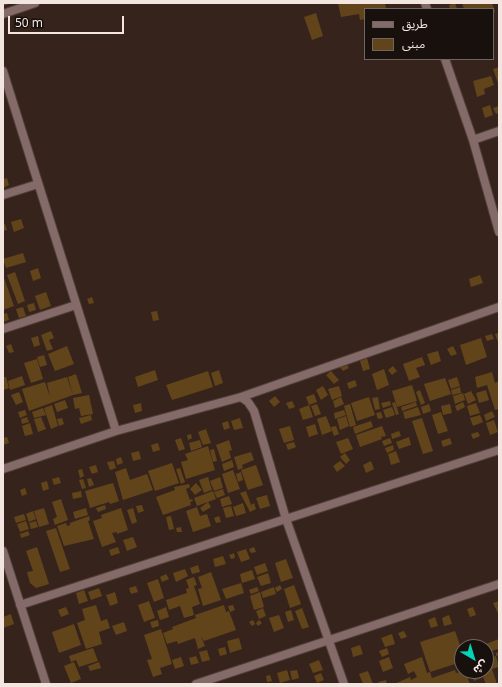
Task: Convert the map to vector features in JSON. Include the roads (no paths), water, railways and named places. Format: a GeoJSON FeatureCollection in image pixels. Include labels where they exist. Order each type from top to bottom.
{"type":"FeatureCollection","features":[{"type":"Feature","properties":{"kind":"street"},"geometry":{"type":"LineString","coordinates":[[3,14],[36,3]]}},
{"type":"Feature","properties":{"kind":"street"},"geometry":{"type":"LineString","coordinates":[[445,60],[473,140],[499,232]]}},
{"type":"Feature","properties":{"kind":"street"},"geometry":{"type":"LineString","coordinates":[[3,71],[116,431]]}},
{"type":"Feature","properties":{"kind":"street"},"geometry":{"type":"LineString","coordinates":[[473,140],[499,131]]}},
{"type":"Feature","properties":{"kind":"street"},"geometry":{"type":"LineString","coordinates":[[3,195],[38,184]]}},
{"type":"Feature","properties":{"kind":"street"},"geometry":{"type":"LineString","coordinates":[[3,329],[76,305]]}},
{"type":"Feature","properties":{"kind":"street"},"geometry":{"type":"LineString","coordinates":[[3,469],[116,431],[241,397],[499,307]]}},
{"type":"Feature","properties":{"kind":"street"},"geometry":{"type":"LineString","coordinates":[[241,397],[248,402],[254,412],[286,519],[344,684]]}},
{"type":"Feature","properties":{"kind":"street"},"geometry":{"type":"LineString","coordinates":[[20,605],[499,450]]}},
{"type":"Feature","properties":{"kind":"street"},"geometry":{"type":"LineString","coordinates":[[3,551],[46,684]]}},
{"type":"Feature","properties":{"kind":"street"},"geometry":{"type":"LineString","coordinates":[[196,684],[499,584]]}}]}
